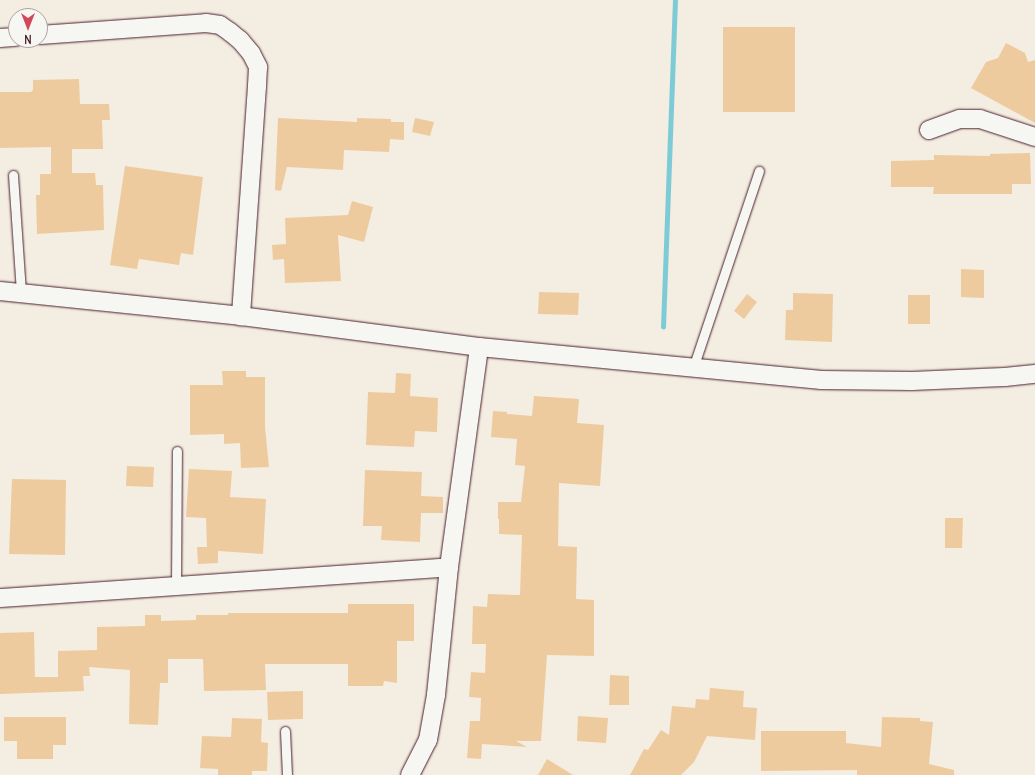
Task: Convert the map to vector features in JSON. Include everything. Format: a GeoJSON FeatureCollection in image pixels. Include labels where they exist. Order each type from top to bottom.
{"type":"FeatureCollection","features":[{"type":"Feature","properties":{"kind":"street"},"geometry":{"type":"LineString","coordinates":[[48,34],[206,23],[220,25],[240,40],[251,53],[258,67],[241,316]]}},
{"type":"Feature","properties":{"kind":"street"},"geometry":{"type":"LineString","coordinates":[[929,130],[960,119],[980,119],[1035,137]]}},
{"type":"Feature","properties":{"kind":"street"},"geometry":{"type":"LineString","coordinates":[[0,291],[241,316],[479,347],[821,380],[912,381],[1005,377],[1035,374]]}},
{"type":"Feature","properties":{"kind":"street"},"geometry":{"type":"LineString","coordinates":[[410,775],[428,740],[436,694],[449,567],[479,347]]}},
{"type":"Feature","properties":{"kind":"street"},"geometry":{"type":"LineString","coordinates":[[0,598],[449,567]]}},
{"type":"Feature","properties":{"kind":"lane"},"geometry":{"type":"LineString","coordinates":[[693,368],[759,171]]}},
{"type":"Feature","properties":{"kind":"lane"},"geometry":{"type":"LineString","coordinates":[[13,174],[21,294]]}},
{"type":"Feature","properties":{"kind":"lane"},"geometry":{"type":"LineString","coordinates":[[176,586],[177,451]]}},
{"type":"Feature","properties":{"kind":"lane"},"geometry":{"type":"LineString","coordinates":[[285,732],[287,775]]}},
{"type":"Feature","properties":{"kind":"building"},"geometry":{"type":"Polygon","coordinates":[[[723,27],[795,27],[795,112],[723,112],[723,27]]]}},
{"type":"Feature","properties":{"kind":"building"},"geometry":{"type":"Polygon","coordinates":[[[1006,43],[1025,53],[1028,62],[1035,60],[1035,123],[971,88],[986,62],[998,58],[1006,43]]]}},
{"type":"Feature","properties":{"kind":"building"},"geometry":{"type":"Polygon","coordinates":[[[79,79],[80,104],[109,104],[110,120],[102,120],[103,149],[72,149],[72,173],[95,173],[96,185],[103,185],[104,230],[37,234],[36,195],[40,195],[40,174],[51,174],[51,147],[0,148],[0,92],[31,92],[33,90],[33,80],[79,79]]]}},
{"type":"Feature","properties":{"kind":"building"},"geometry":{"type":"Polygon","coordinates":[[[278,118],[357,122],[357,118],[391,119],[391,122],[404,122],[404,140],[390,139],[389,152],[344,150],[343,170],[287,167],[281,191],[275,190],[278,118]]]}},
{"type":"Feature","properties":{"kind":"building"},"geometry":{"type":"Polygon","coordinates":[[[415,118],[434,122],[430,136],[412,132],[415,118]]]}},
{"type":"Feature","properties":{"kind":"building"},"geometry":{"type":"Polygon","coordinates":[[[1030,153],[1031,184],[1012,184],[1012,194],[933,194],[934,187],[891,187],[891,161],[934,160],[934,155],[990,156],[990,154],[1030,153]]]}},
{"type":"Feature","properties":{"kind":"building"},"geometry":{"type":"Polygon","coordinates":[[[125,166],[203,177],[193,255],[181,253],[179,265],[139,259],[137,269],[110,265],[125,166]]]}},
{"type":"Feature","properties":{"kind":"building"},"geometry":{"type":"Polygon","coordinates":[[[352,201],[373,207],[364,242],[338,235],[341,281],[285,283],[284,259],[273,260],[272,245],[286,244],[285,218],[348,215],[352,201]]]}},
{"type":"Feature","properties":{"kind":"building"},"geometry":{"type":"Polygon","coordinates":[[[961,269],[984,270],[984,298],[961,297],[961,269]]]}},
{"type":"Feature","properties":{"kind":"building"},"geometry":{"type":"Polygon","coordinates":[[[539,292],[579,293],[578,315],[538,314],[539,292]]]}},
{"type":"Feature","properties":{"kind":"building"},"geometry":{"type":"Polygon","coordinates":[[[793,293],[833,294],[832,342],[785,340],[786,310],[793,310],[793,293]]]}},
{"type":"Feature","properties":{"kind":"building"},"geometry":{"type":"Polygon","coordinates":[[[747,294],[757,302],[744,319],[734,311],[747,294]]]}},
{"type":"Feature","properties":{"kind":"building"},"geometry":{"type":"Polygon","coordinates":[[[908,295],[930,295],[930,324],[908,324],[908,295]]]}},
{"type":"Feature","properties":{"kind":"building"},"geometry":{"type":"Polygon","coordinates":[[[222,371],[246,371],[246,377],[265,377],[265,427],[269,467],[241,468],[240,443],[224,444],[224,434],[190,435],[190,385],[223,385],[222,371]]]}},
{"type":"Feature","properties":{"kind":"building"},"geometry":{"type":"Polygon","coordinates":[[[396,373],[411,374],[410,396],[438,398],[437,432],[415,431],[414,447],[366,445],[368,392],[395,393],[396,373]]]}},
{"type":"Feature","properties":{"kind":"building"},"geometry":{"type":"Polygon","coordinates":[[[534,396],[579,399],[577,423],[604,425],[600,486],[559,483],[558,546],[577,547],[576,599],[594,600],[594,656],[547,655],[541,741],[516,741],[527,747],[482,744],[481,759],[467,758],[470,721],[480,721],[481,698],[469,697],[471,672],[485,673],[486,644],[472,644],[473,606],[487,607],[488,594],[520,595],[522,535],[499,534],[498,502],[521,502],[525,466],[515,465],[517,439],[491,437],[493,411],[532,416],[534,396]]]}},
{"type":"Feature","properties":{"kind":"building"},"geometry":{"type":"Polygon","coordinates":[[[127,466],[154,467],[153,487],[126,486],[127,466]]]}},
{"type":"Feature","properties":{"kind":"building"},"geometry":{"type":"Polygon","coordinates":[[[189,469],[232,471],[230,497],[266,499],[263,554],[218,551],[218,563],[198,564],[197,547],[207,547],[206,518],[186,517],[189,469]]]}},
{"type":"Feature","properties":{"kind":"building"},"geometry":{"type":"Polygon","coordinates":[[[365,470],[422,472],[421,496],[443,497],[443,513],[421,513],[420,542],[381,540],[382,526],[363,526],[365,470]]]}},
{"type":"Feature","properties":{"kind":"building"},"geometry":{"type":"Polygon","coordinates":[[[12,479],[66,480],[65,555],[9,554],[12,479]]]}},
{"type":"Feature","properties":{"kind":"building"},"geometry":{"type":"Polygon","coordinates":[[[945,518],[963,518],[962,548],[945,548],[945,518]]]}},
{"type":"Feature","properties":{"kind":"building"},"geometry":{"type":"Polygon","coordinates":[[[348,604],[414,604],[414,641],[397,641],[397,683],[384,681],[383,686],[348,686],[348,664],[265,664],[266,690],[204,691],[203,659],[168,659],[168,683],[160,683],[158,725],[129,724],[130,670],[89,667],[90,676],[83,676],[84,691],[0,694],[0,633],[34,632],[35,677],[58,677],[58,651],[97,650],[97,627],[145,626],[145,615],[161,615],[161,621],[196,620],[196,615],[228,615],[228,613],[348,613],[348,604]]]}},
{"type":"Feature","properties":{"kind":"building"},"geometry":{"type":"Polygon","coordinates":[[[610,675],[629,676],[629,705],[609,705],[610,675]]]}},
{"type":"Feature","properties":{"kind":"building"},"geometry":{"type":"Polygon","coordinates":[[[710,688],[744,691],[743,707],[757,708],[755,740],[707,736],[694,762],[681,775],[630,775],[644,749],[648,750],[661,730],[669,735],[672,706],[695,708],[696,699],[709,700],[710,688]]]}},
{"type":"Feature","properties":{"kind":"building"},"geometry":{"type":"Polygon","coordinates":[[[303,691],[303,719],[268,720],[267,692],[303,691]]]}},
{"type":"Feature","properties":{"kind":"building"},"geometry":{"type":"Polygon","coordinates":[[[578,716],[608,718],[606,743],[577,741],[578,716]]]}},
{"type":"Feature","properties":{"kind":"building"},"geometry":{"type":"Polygon","coordinates":[[[4,717],[66,717],[66,745],[53,745],[53,759],[17,759],[17,741],[4,741],[4,717]]]}},
{"type":"Feature","properties":{"kind":"building"},"geometry":{"type":"Polygon","coordinates":[[[882,717],[920,718],[920,721],[933,722],[929,764],[954,770],[954,775],[857,775],[857,770],[761,771],[761,731],[846,731],[846,743],[881,747],[882,717]]]}},
{"type":"Feature","properties":{"kind":"building"},"geometry":{"type":"Polygon","coordinates":[[[232,718],[262,719],[261,742],[268,743],[267,771],[252,771],[252,775],[218,775],[218,769],[200,768],[202,736],[231,737],[232,718]]]}},
{"type":"Feature","properties":{"kind":"building"},"geometry":{"type":"Polygon","coordinates":[[[547,759],[573,775],[538,775],[547,759]]]}},
{"type":"Feature","properties":{"kind":"waterway"},"geometry":{"type":"LineString","coordinates":[[663,327],[675,0]]}}]}
